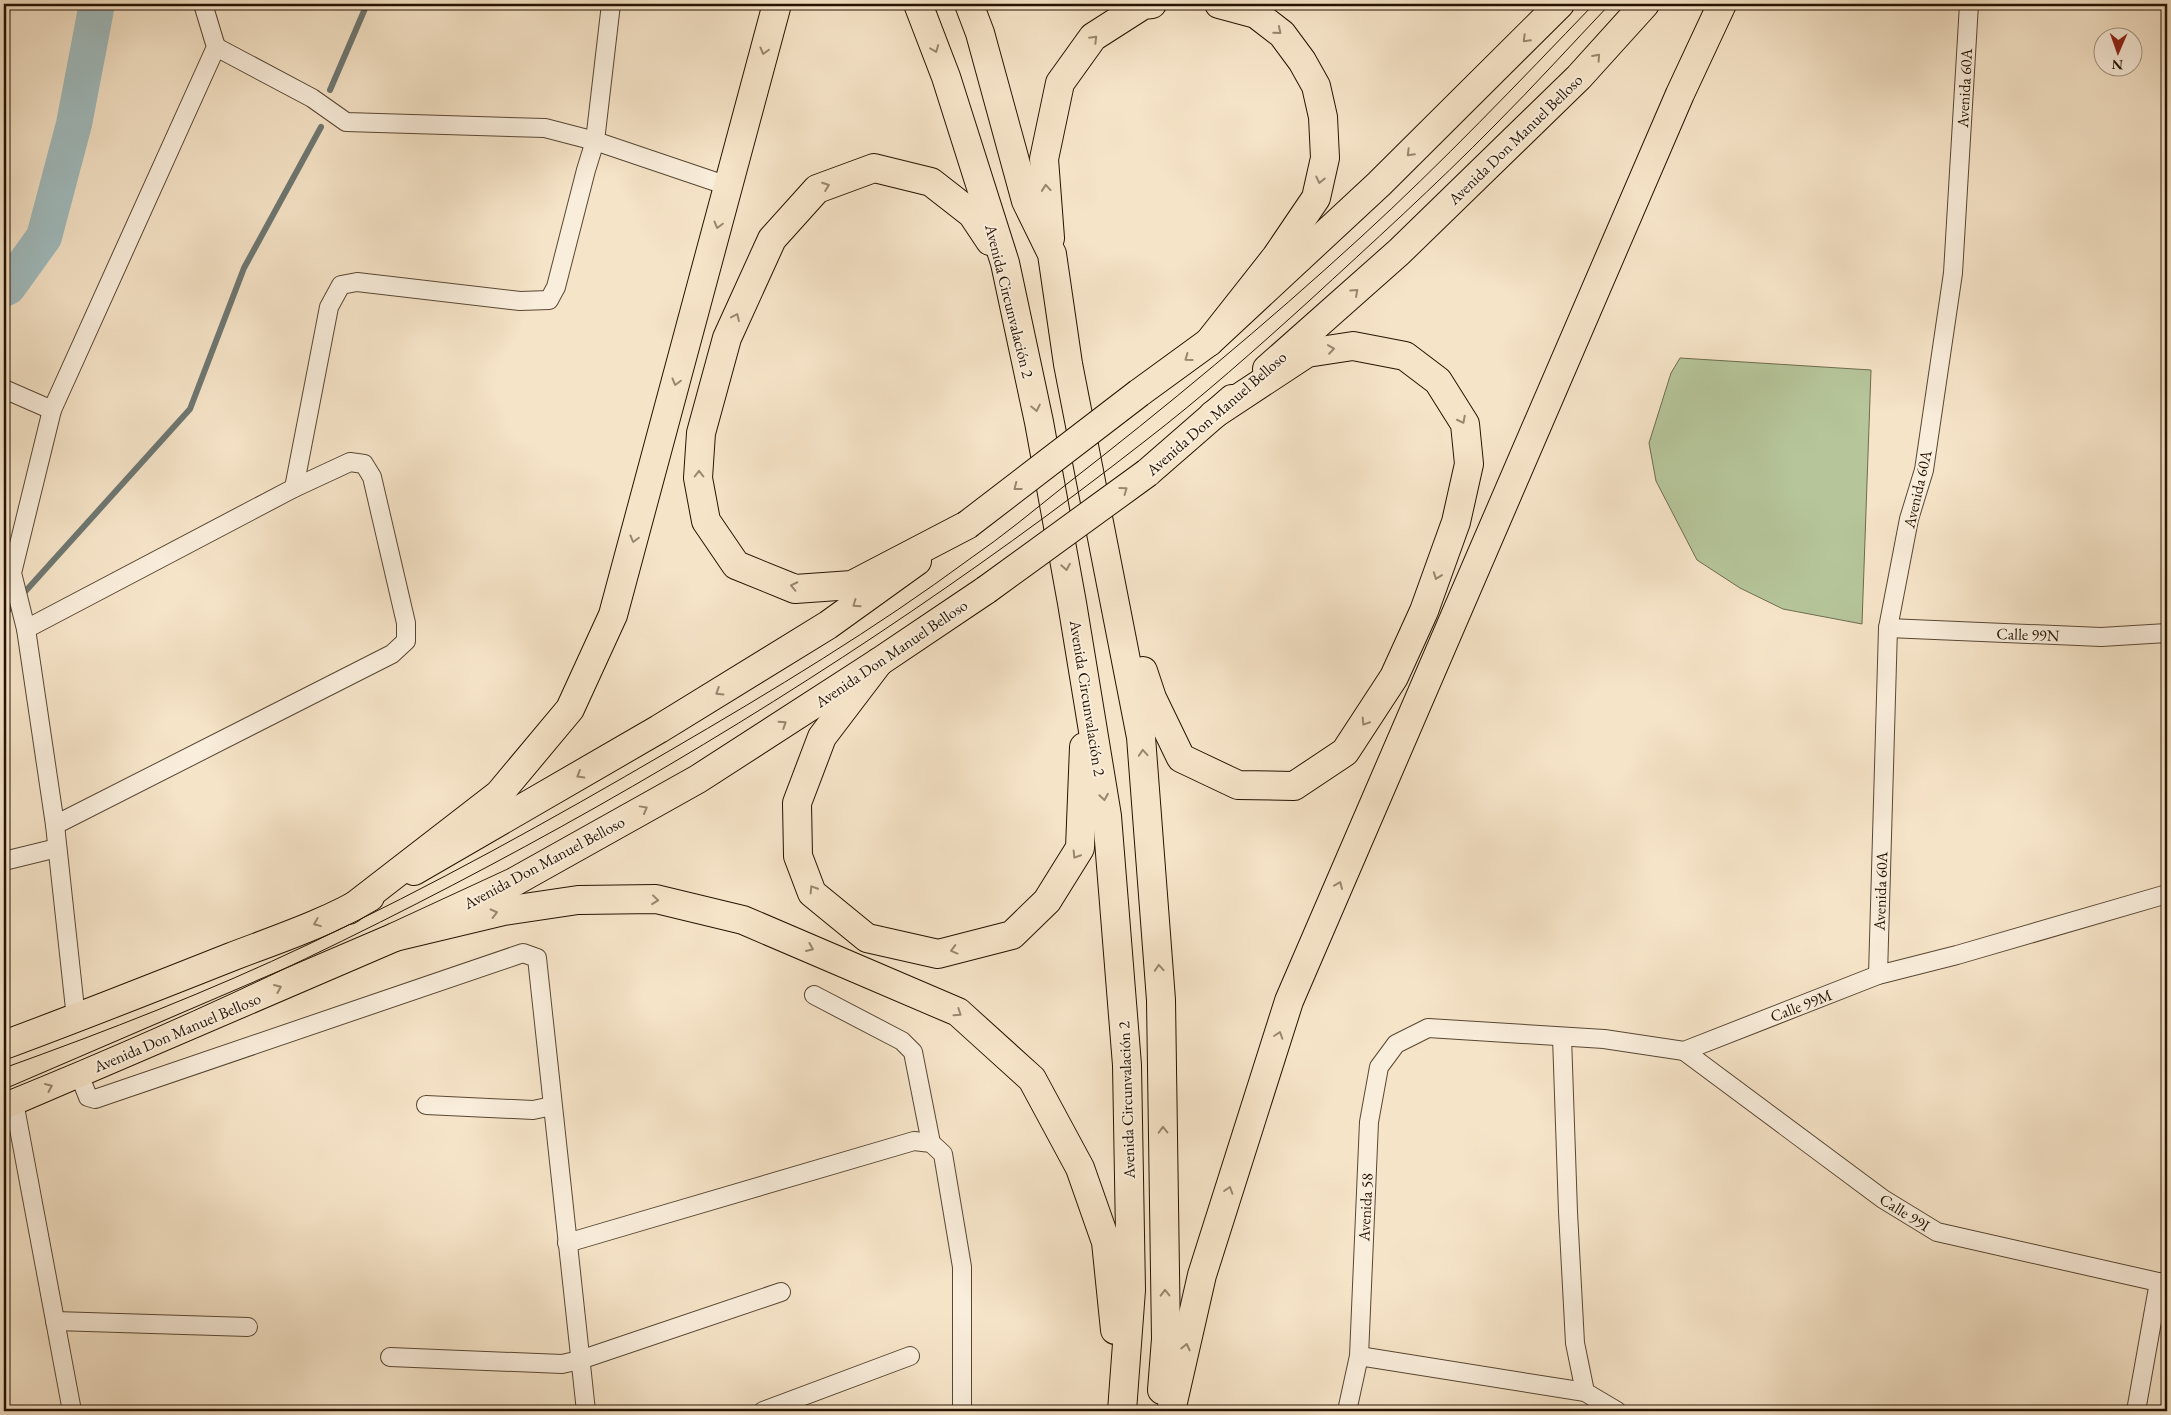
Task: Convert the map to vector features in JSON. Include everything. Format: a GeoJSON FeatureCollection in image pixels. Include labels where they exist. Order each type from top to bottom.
{"type":"FeatureCollection","features":[{"type":"Feature","properties":{"kind":"main road"},"geometry":{"type":"LineString","coordinates":[[349,910],[499,794],[570,709],[613,615],[777,4]]}},
{"type":"Feature","properties":{"kind":"main road","name":"Avenida Circunvalación 2"},"geometry":{"type":"LineString","coordinates":[[918,4],[946,78],[1005,263],[1040,431],[1086,686],[1107,816],[1127,1065],[1131,1290],[1122,1407]]}},
{"type":"Feature","properties":{"kind":"main road"},"geometry":{"type":"LineString","coordinates":[[969,4],[980,33],[1026,201],[1052,254]]}},
{"type":"Feature","properties":{"kind":"main road"},"geometry":{"type":"LineString","coordinates":[[1152,4],[1143,5],[1093,37],[1060,84],[1044,159],[1052,254],[1068,364],[1141,737],[1161,1000],[1166,1338],[1161,1411]]}},
{"type":"Feature","properties":{"kind":"main road"},"geometry":{"type":"LineString","coordinates":[[1209,342],[1276,257],[1316,198],[1325,158],[1323,117],[1318,94],[1316,86],[1302,61],[1282,34],[1256,14],[1219,4]]}},
{"type":"Feature","properties":{"kind":"main road"},"geometry":{"type":"LineString","coordinates":[[4,1045],[349,910],[660,729],[811,635],[967,525],[1139,393],[1209,342],[1379,184],[1560,4]]}},
{"type":"Feature","properties":{"kind":"main road","name":"Avenida Don Manuel Belloso"},"geometry":{"type":"LineString","coordinates":[[9,1104],[395,938],[514,882],[698,779],[879,662],[986,590],[1147,473],[1399,252],[1580,77],[1645,4]]}},
{"type":"Feature","properties":{"kind":"main road"},"geometry":{"type":"LineString","coordinates":[[1171,1411],[1202,1275],[1289,1001],[1676,103],[1722,4]]}},
{"type":"Feature","properties":{"kind":"main road"},"geometry":{"type":"LineString","coordinates":[[967,525],[852,585],[795,589],[736,565],[706,521],[698,478],[701,433],[727,338],[772,239],[817,189],[874,168],[931,182],[972,214],[1005,263]]}},
{"type":"Feature","properties":{"kind":"main road"},"geometry":{"type":"LineString","coordinates":[[1103,537],[1152,698],[1181,758],[1238,785],[1294,786],[1345,752],[1394,677],[1424,611],[1456,522],[1465,483],[1469,464],[1465,424],[1438,381],[1405,356],[1353,346],[1307,353],[1213,415]]}},
{"type":"Feature","properties":{"kind":"main road"},"geometry":{"type":"LineString","coordinates":[[879,662],[822,737],[797,803],[798,856],[812,893],[867,938],[938,954],[1012,935],[1047,901],[1080,848],[1086,686]]}},
{"type":"Feature","properties":{"kind":"main road"},"geometry":{"type":"LineString","coordinates":[[395,938],[504,910],[578,900],[656,900],[743,920],[958,1012],[1032,1079],[1080,1168],[1106,1242],[1122,1407]]}},
{"type":"Feature","properties":{"kind":"street"},"geometry":{"type":"LineString","coordinates":[[76,1018],[55,825],[26,629],[10,580],[52,410],[216,47],[203,4]]}},
{"type":"Feature","properties":{"kind":"street"},"geometry":{"type":"LineString","coordinates":[[294,488],[329,307],[340,285],[357,282],[520,301],[549,300],[556,287],[595,141],[611,4]]}},
{"type":"Feature","properties":{"kind":"street","name":"Avenida 60A"},"geometry":{"type":"LineString","coordinates":[[1878,975],[1888,628],[1909,519],[1924,470],[1953,273],[1969,4]]}},
{"type":"Feature","properties":{"kind":"street"},"geometry":{"type":"LineString","coordinates":[[216,47],[312,98],[346,122],[545,128],[595,141],[728,186]]}},
{"type":"Feature","properties":{"kind":"street"},"geometry":{"type":"LineString","coordinates":[[4,389],[52,410]]}},
{"type":"Feature","properties":{"kind":"street"},"geometry":{"type":"LineString","coordinates":[[26,629],[294,488],[350,462],[364,464],[372,477],[406,624],[406,640],[392,654],[55,825]]}},
{"type":"Feature","properties":{"kind":"street","name":"Calle 99N"},"geometry":{"type":"LineString","coordinates":[[1888,628],[2100,637],[2167,633]]}},
{"type":"Feature","properties":{"kind":"street"},"geometry":{"type":"LineString","coordinates":[[4,860],[57,848]]}},
{"type":"Feature","properties":{"kind":"street","name":"Calle 99M"},"geometry":{"type":"LineString","coordinates":[[1428,1028],[1604,1039],[1684,1051],[1878,975],[1957,955],[2167,894]]}},
{"type":"Feature","properties":{"kind":"street"},"geometry":{"type":"LineString","coordinates":[[79,1074],[88,1097],[95,1099],[523,953],[537,958],[586,1411]]}},
{"type":"Feature","properties":{"kind":"street"},"geometry":{"type":"LineString","coordinates":[[814,995],[902,1041],[913,1052],[931,1143]]}},
{"type":"Feature","properties":{"kind":"street","name":"Avenida 58"},"geometry":{"type":"LineString","coordinates":[[1347,1411],[1359,1356],[1369,1122],[1379,1067],[1396,1044],[1428,1028]]}},
{"type":"Feature","properties":{"kind":"street"},"geometry":{"type":"LineString","coordinates":[[1562,1037],[1575,1343],[1585,1392]]}},
{"type":"Feature","properties":{"kind":"street","name":"Calle 99I"},"geometry":{"type":"LineString","coordinates":[[1684,1051],[1883,1198],[1937,1232],[2163,1283]]}},
{"type":"Feature","properties":{"kind":"street"},"geometry":{"type":"LineString","coordinates":[[9,1104],[72,1411]]}},
{"type":"Feature","properties":{"kind":"street"},"geometry":{"type":"LineString","coordinates":[[426,1105],[533,1110],[552,1106]]}},
{"type":"Feature","properties":{"kind":"street"},"geometry":{"type":"LineString","coordinates":[[567,1243],[914,1141],[931,1143],[943,1154],[962,1267],[962,1411]]}},
{"type":"Feature","properties":{"kind":"street"},"geometry":{"type":"LineString","coordinates":[[2136,1411],[2163,1283]]}},
{"type":"Feature","properties":{"kind":"street"},"geometry":{"type":"LineString","coordinates":[[390,1356],[562,1364],[580,1360],[781,1292]]}},
{"type":"Feature","properties":{"kind":"street"},"geometry":{"type":"LineString","coordinates":[[55,1322],[248,1326]]}},
{"type":"Feature","properties":{"kind":"street"},"geometry":{"type":"LineString","coordinates":[[763,1411],[910,1356]]}},
{"type":"Feature","properties":{"kind":"street"},"geometry":{"type":"LineString","coordinates":[[1359,1356],[1585,1392],[1617,1411]]}},
{"type":"Feature","properties":{"kind":"green space"},"geometry":{"type":"Polygon","coordinates":[[[1680,358],[1871,370],[1862,624],[1783,609],[1740,588],[1697,560],[1656,481],[1649,443],[1671,373],[1680,358]]]}},
{"type":"Feature","properties":{"kind":"waterway"},"geometry":{"type":"LineString","coordinates":[[4,289],[8,287],[44,237],[74,124],[97,4]]}},
{"type":"Feature","properties":{"kind":"waterway"},"geometry":{"type":"LineString","coordinates":[[330,90],[367,4]]}},
{"type":"Feature","properties":{"kind":"waterway"},"geometry":{"type":"LineString","coordinates":[[4,615],[190,409],[244,268],[321,127]]}},
{"type":"Feature","properties":{"kind":"tram line"},"geometry":{"type":"LineString","coordinates":[[4,1068],[120,1025],[234,978],[355,922],[446,876],[669,751],[785,682],[898,610],[1018,523],[1140,427],[1252,334],[1361,237],[1421,180],[1594,4]]}},
{"type":"Feature","properties":{"kind":"tram line"},"geometry":{"type":"LineString","coordinates":[[4,1092],[156,1028],[306,959],[453,885],[597,807],[738,723],[877,635],[1013,541],[1145,441],[1228,372],[1309,301],[1449,170],[1495,125],[1610,4]]}}]}
